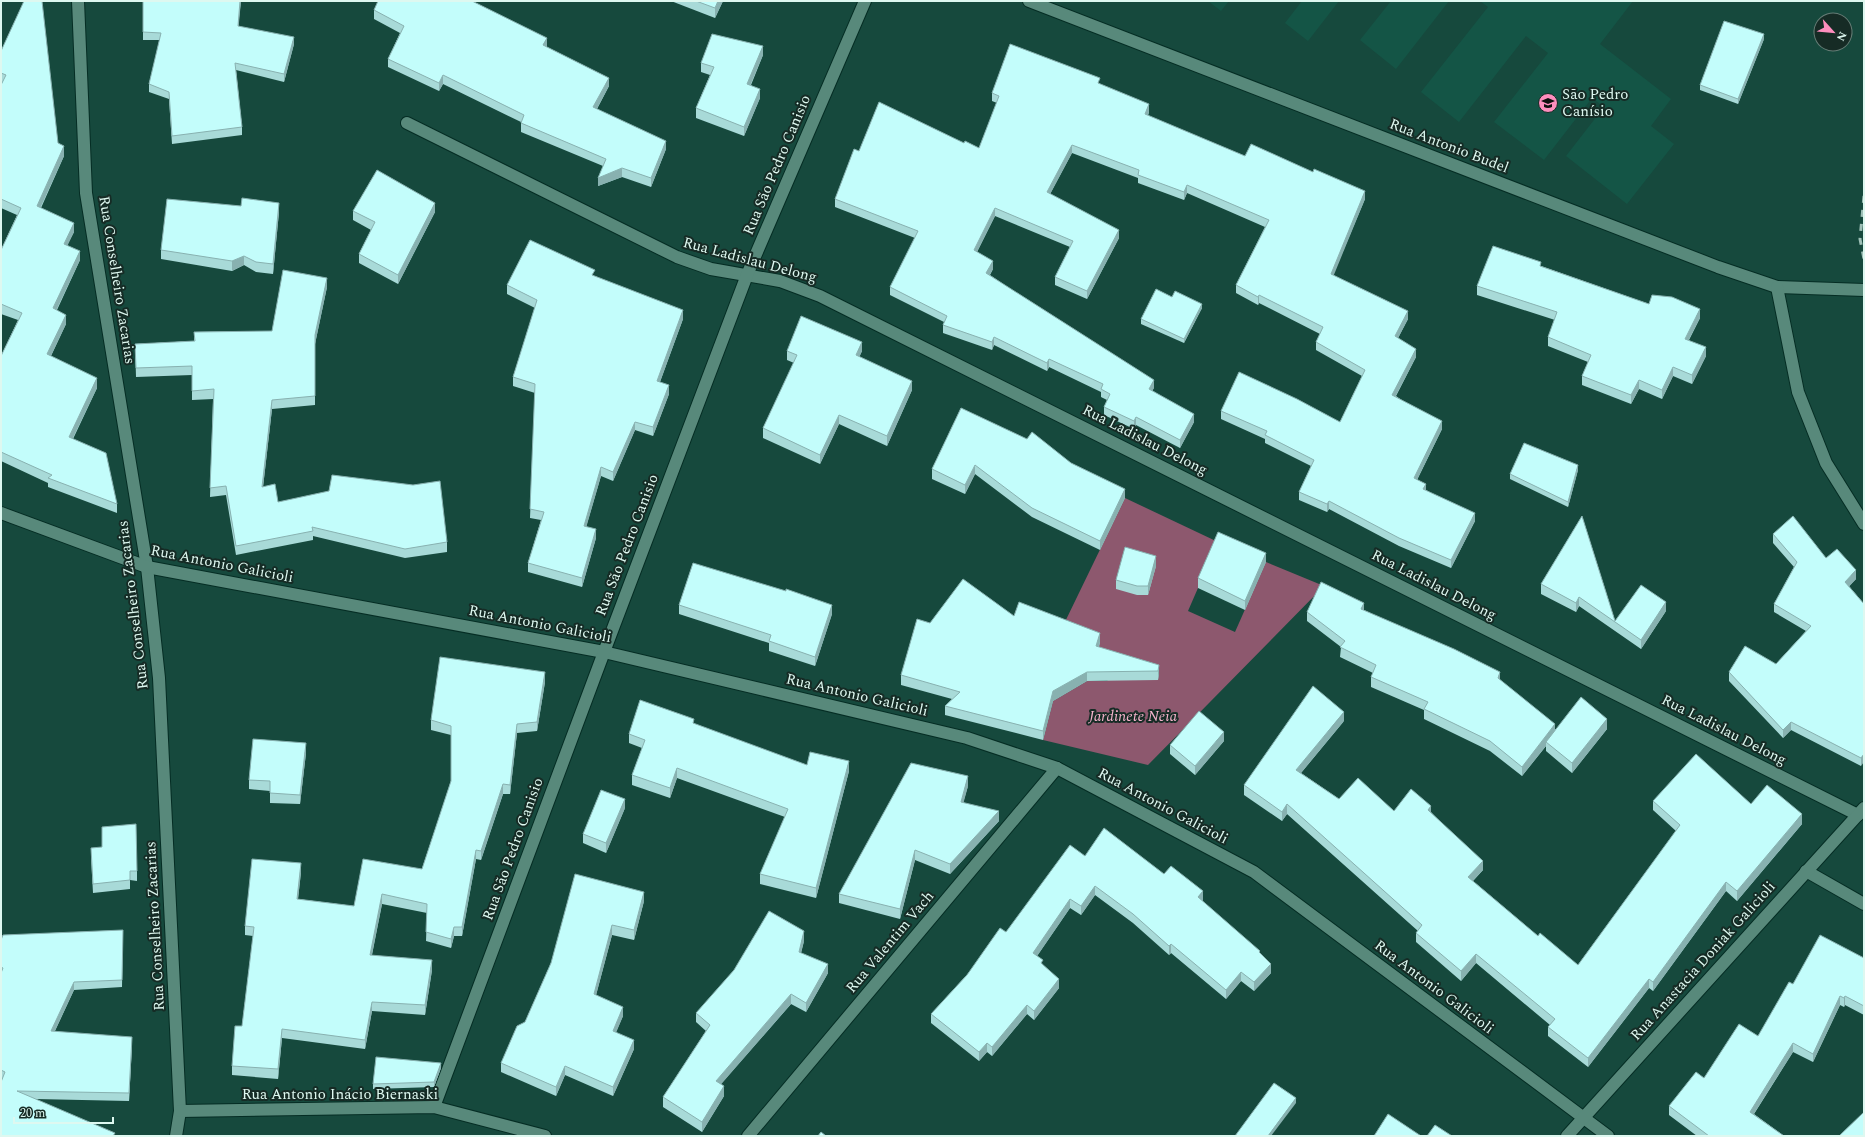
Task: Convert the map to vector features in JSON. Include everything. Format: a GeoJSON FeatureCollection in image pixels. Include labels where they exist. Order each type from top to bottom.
{"type":"FeatureCollection","features":[{"type":"Feature","properties":{"kind":"street","name":"Rua Conselheiro Zacarias"},"geometry":{"type":"LineString","coordinates":[[78,1],[86,193],[147,567],[159,678],[180,1111],[176,1136]]}},
{"type":"Feature","properties":{"kind":"street","name":"Rua São Pedro Canisio"},"geometry":{"type":"LineString","coordinates":[[434,1107],[747,275],[865,1]]}},
{"type":"Feature","properties":{"kind":"street","name":"Rua Antonio Budel"},"geometry":{"type":"LineString","coordinates":[[1029,1],[1718,268],[1777,287],[1864,290]]}},
{"type":"Feature","properties":{"kind":"street","name":"Rua Ladislau Delong"},"geometry":{"type":"LineString","coordinates":[[407,123],[677,257],[711,269],[780,282],[820,296],[1861,812]]}},
{"type":"Feature","properties":{"kind":"street"},"geometry":{"type":"LineString","coordinates":[[1777,287],[1798,392],[1826,463],[1864,524]]}},
{"type":"Feature","properties":{"kind":"street","name":"Rua Antonio Galicioli"},"geometry":{"type":"LineString","coordinates":[[1,513],[147,567],[604,652],[967,738],[1057,768],[1254,872],[1608,1136]]}},
{"type":"Feature","properties":{"kind":"street","name":"Rua Valentim Vach"},"geometry":{"type":"LineString","coordinates":[[748,1136],[1057,768]]}},
{"type":"Feature","properties":{"kind":"street","name":"Rua Anastacia Doniak Galicioli"},"geometry":{"type":"LineString","coordinates":[[1567,1136],[1861,812]]}},
{"type":"Feature","properties":{"kind":"street"},"geometry":{"type":"LineString","coordinates":[[1806,871],[1864,904]]}},
{"type":"Feature","properties":{"kind":"street","name":"Rua Antonio Inácio Biernaski"},"geometry":{"type":"LineString","coordinates":[[180,1111],[434,1107],[544,1136]]}},
{"type":"Feature","properties":{"kind":"shaded area"},"geometry":{"type":"Polygon","coordinates":[[[1208,1],[1229,1],[1221,11],[1208,1]]]}},
{"type":"Feature","properties":{"kind":"shaded area"},"geometry":{"type":"Polygon","coordinates":[[[1302,1],[1339,1],[1308,41],[1285,23],[1302,1]]]}},
{"type":"Feature","properties":{"kind":"shaded area"},"geometry":{"type":"Polygon","coordinates":[[[1391,1],[1449,1],[1396,69],[1360,40],[1391,1]]]}},
{"type":"Feature","properties":{"kind":"shaded area","name":"São Pedro Canísio"},"geometry":{"type":"Polygon","coordinates":[[[1480,1],[1633,1],[1600,44],[1671,99],[1651,126],[1674,144],[1627,204],[1566,156],[1604,107],[1592,98],[1544,160],[1494,122],[1548,53],[1526,36],[1459,122],[1421,92],[1488,7],[1480,1]]]}},
{"type":"Feature","properties":{"kind":"green space","name":"Jardinete Neia"},"geometry":{"type":"Polygon","coordinates":[[[1125,498],[1218,542],[1188,611],[1235,632],[1266,562],[1324,586],[1148,765],[1043,740],[1053,701],[1087,681],[1108,681],[1062,628],[1125,498]]]}},
{"type":"Feature","properties":{"kind":"building"},"geometry":{"type":"Polygon","coordinates":[[[24,1],[42,1],[58,143],[64,146],[37,206],[74,223],[64,244],[80,251],[53,308],[66,315],[47,354],[97,378],[69,437],[106,453],[117,504],[48,478],[52,475],[1,452],[1,356],[22,313],[1,304],[1,250],[21,208],[1,199],[1,85],[6,75],[1,73],[1,51],[24,1]]]}},
{"type":"Feature","properties":{"kind":"building"},"geometry":{"type":"Polygon","coordinates":[[[143,1],[240,1],[238,26],[294,37],[284,74],[235,63],[242,127],[172,136],[169,92],[149,84],[161,33],[143,32],[143,1]]]}},
{"type":"Feature","properties":{"kind":"building"},"geometry":{"type":"Polygon","coordinates":[[[378,1],[472,1],[547,38],[543,45],[609,78],[593,107],[666,141],[651,178],[622,168],[598,178],[606,159],[521,123],[524,115],[443,75],[439,83],[388,59],[404,26],[374,10],[378,1]]]}},
{"type":"Feature","properties":{"kind":"building"},"geometry":{"type":"Polygon","coordinates":[[[696,1],[718,1],[715,8],[696,1]]]}},
{"type":"Feature","properties":{"kind":"building"},"geometry":{"type":"Polygon","coordinates":[[[1724,21],[1764,34],[1738,99],[1700,85],[1724,21]]]}},
{"type":"Feature","properties":{"kind":"building"},"geometry":{"type":"Polygon","coordinates":[[[712,34],[763,46],[747,84],[760,89],[744,127],[696,108],[714,67],[701,63],[712,34]]]}},
{"type":"Feature","properties":{"kind":"building"},"geometry":{"type":"Polygon","coordinates":[[[1010,44],[1100,78],[1098,83],[1149,104],[1145,114],[1245,156],[1251,144],[1313,172],[1314,169],[1365,191],[1331,274],[1408,311],[1395,336],[1416,349],[1392,395],[1442,421],[1414,478],[1426,484],[1423,489],[1475,513],[1451,560],[1399,538],[1329,501],[1327,504],[1299,492],[1314,460],[1265,435],[1267,431],[1221,411],[1239,372],[1297,399],[1340,422],[1365,370],[1316,342],[1323,327],[1259,295],[1258,297],[1236,285],[1269,220],[1187,185],[1184,192],[1138,175],[1139,170],[1072,145],[1047,192],[1119,230],[1087,291],[1055,277],[1073,241],[995,208],[974,250],[993,261],[986,273],[1154,380],[1149,389],[1194,414],[1180,440],[1136,417],[1134,421],[1104,407],[1110,394],[1101,389],[1103,384],[1049,359],[1047,363],[994,337],[992,342],[943,325],[947,316],[890,287],[918,231],[835,199],[854,149],[859,151],[879,102],[964,143],[965,141],[979,148],[999,96],[992,93],[1010,44]]]}},
{"type":"Feature","properties":{"kind":"building"},"geometry":{"type":"Polygon","coordinates":[[[377,170],[435,203],[398,275],[359,254],[375,222],[353,211],[377,170]]]}},
{"type":"Feature","properties":{"kind":"building"},"geometry":{"type":"Polygon","coordinates":[[[242,198],[279,203],[273,264],[256,262],[244,256],[232,261],[161,250],[167,199],[241,206],[242,198]]]}},
{"type":"Feature","properties":{"kind":"building"},"geometry":{"type":"Polygon","coordinates":[[[530,240],[595,270],[592,275],[683,310],[657,381],[669,385],[653,427],[635,422],[613,472],[601,467],[584,526],[596,529],[582,578],[528,563],[544,512],[530,509],[535,384],[513,377],[537,300],[507,285],[530,240]]]}},
{"type":"Feature","properties":{"kind":"building"},"geometry":{"type":"Polygon","coordinates":[[[1493,246],[1541,262],[1540,266],[1649,304],[1652,295],[1672,297],[1700,309],[1685,339],[1706,347],[1692,375],[1673,367],[1662,390],[1639,380],[1631,395],[1582,376],[1591,355],[1548,337],[1557,312],[1477,286],[1493,246]]]}},
{"type":"Feature","properties":{"kind":"building"},"geometry":{"type":"Polygon","coordinates":[[[283,270],[327,278],[315,335],[315,396],[272,400],[262,487],[275,484],[278,502],[329,491],[332,475],[413,485],[440,481],[447,542],[405,549],[312,527],[313,531],[236,546],[226,486],[210,488],[214,389],[192,391],[192,366],[136,368],[135,344],[195,341],[194,332],[272,331],[283,270]]]}},
{"type":"Feature","properties":{"kind":"building"},"geometry":{"type":"Polygon","coordinates":[[[1156,289],[1172,297],[1175,291],[1202,304],[1184,339],[1141,319],[1156,289]]]}},
{"type":"Feature","properties":{"kind":"building"},"geometry":{"type":"Polygon","coordinates":[[[801,316],[862,342],[856,355],[912,381],[887,436],[839,415],[820,455],[763,428],[797,355],[787,351],[801,316]]]}},
{"type":"Feature","properties":{"kind":"building"},"geometry":{"type":"Polygon","coordinates":[[[961,408],[1027,439],[1032,432],[1071,463],[1125,489],[1100,541],[1032,508],[975,465],[965,485],[932,469],[961,408]]]}},
{"type":"Feature","properties":{"kind":"building"},"geometry":{"type":"Polygon","coordinates":[[[1524,443],[1578,465],[1568,502],[1510,474],[1524,443]]]}},
{"type":"Feature","properties":{"kind":"building"},"geometry":{"type":"Polygon","coordinates":[[[1582,516],[1615,621],[1641,585],[1666,602],[1641,640],[1579,597],[1576,603],[1541,584],[1582,516]]]}},
{"type":"Feature","properties":{"kind":"building"},"geometry":{"type":"Polygon","coordinates":[[[1793,516],[1826,558],[1837,549],[1856,570],[1845,582],[1864,604],[1864,754],[1861,758],[1791,722],[1783,730],[1729,672],[1745,646],[1776,664],[1811,626],[1774,604],[1797,562],[1773,534],[1793,516]]]}},
{"type":"Feature","properties":{"kind":"building"},"geometry":{"type":"Polygon","coordinates":[[[1218,532],[1266,553],[1245,601],[1198,578],[1218,532]]]}},
{"type":"Feature","properties":{"kind":"building"},"geometry":{"type":"Polygon","coordinates":[[[1125,547],[1156,556],[1148,586],[1137,586],[1116,580],[1125,547]]]}},
{"type":"Feature","properties":{"kind":"building"},"geometry":{"type":"Polygon","coordinates":[[[693,563],[786,591],[786,589],[832,605],[815,657],[769,641],[771,635],[679,605],[693,563]]]}},
{"type":"Feature","properties":{"kind":"building"},"geometry":{"type":"Polygon","coordinates":[[[963,579],[1014,616],[1019,602],[1100,633],[1096,646],[1159,665],[1158,671],[1087,672],[1053,691],[1043,731],[945,706],[960,692],[901,675],[917,619],[930,623],[963,579]]]}},
{"type":"Feature","properties":{"kind":"building"},"geometry":{"type":"Polygon","coordinates":[[[1321,582],[1364,603],[1361,609],[1454,649],[1500,672],[1498,678],[1555,724],[1522,767],[1490,741],[1424,709],[1428,702],[1371,677],[1376,665],[1340,647],[1345,641],[1307,612],[1321,582]]]}},
{"type":"Feature","properties":{"kind":"building"},"geometry":{"type":"Polygon","coordinates":[[[440,657],[545,672],[537,722],[517,724],[510,785],[503,784],[481,851],[476,850],[462,927],[454,927],[451,939],[426,932],[427,904],[382,894],[370,955],[432,960],[425,1005],[372,1002],[365,1040],[282,1029],[278,1069],[232,1066],[235,1026],[242,1026],[254,927],[245,926],[252,859],[301,863],[297,899],[354,906],[363,859],[422,869],[451,781],[451,726],[431,720],[440,657]]]}},
{"type":"Feature","properties":{"kind":"building"},"geometry":{"type":"Polygon","coordinates":[[[1313,686],[1344,712],[1296,770],[1339,799],[1358,778],[1394,811],[1411,789],[1431,806],[1428,810],[1483,861],[1468,877],[1538,936],[1540,933],[1578,965],[1680,825],[1653,801],[1696,754],[1751,804],[1767,785],[1802,814],[1737,891],[1726,882],[1653,982],[1649,979],[1588,1058],[1548,1027],[1555,1019],[1476,954],[1461,971],[1416,933],[1422,925],[1287,804],[1282,812],[1244,785],[1313,686]]]}},
{"type":"Feature","properties":{"kind":"building"},"geometry":{"type":"Polygon","coordinates":[[[1581,697],[1607,719],[1572,763],[1546,742],[1581,697]]]}},
{"type":"Feature","properties":{"kind":"building"},"geometry":{"type":"Polygon","coordinates":[[[640,700],[694,719],[693,723],[807,765],[810,752],[849,761],[816,888],[760,874],[788,809],[677,768],[670,788],[632,775],[645,740],[629,734],[640,700]]]}},
{"type":"Feature","properties":{"kind":"building"},"geometry":{"type":"Polygon","coordinates":[[[1199,711],[1224,732],[1195,766],[1170,745],[1199,711]]]}},
{"type":"Feature","properties":{"kind":"building"},"geometry":{"type":"Polygon","coordinates":[[[253,739],[306,743],[300,795],[270,793],[270,781],[249,780],[253,739]]]}},
{"type":"Feature","properties":{"kind":"building"},"geometry":{"type":"Polygon","coordinates":[[[911,763],[968,776],[961,802],[999,811],[950,864],[915,850],[900,909],[839,894],[911,763]]]}},
{"type":"Feature","properties":{"kind":"building"},"geometry":{"type":"Polygon","coordinates":[[[601,790],[625,799],[606,843],[583,834],[601,790]]]}},
{"type":"Feature","properties":{"kind":"building"},"geometry":{"type":"Polygon","coordinates":[[[136,824],[137,871],[130,871],[130,880],[93,884],[91,848],[102,847],[102,827],[136,824]]]}},
{"type":"Feature","properties":{"kind":"building"},"geometry":{"type":"Polygon","coordinates":[[[1104,828],[1164,874],[1171,866],[1203,891],[1198,897],[1260,951],[1259,952],[1271,964],[1254,982],[1241,972],[1226,990],[1171,944],[1169,946],[1133,914],[1095,886],[1081,906],[1070,899],[1033,953],[1043,960],[1041,963],[1059,979],[1034,1011],[1027,1005],[992,1047],[987,1043],[979,1052],[931,1014],[967,975],[1000,928],[1006,932],[1070,845],[1085,856],[1104,828]]]}},
{"type":"Feature","properties":{"kind":"building"},"geometry":{"type":"Polygon","coordinates":[[[575,874],[644,892],[634,930],[612,925],[594,994],[623,1007],[613,1031],[634,1040],[613,1087],[565,1066],[556,1087],[501,1063],[517,1026],[525,1022],[551,963],[575,874]]]}},
{"type":"Feature","properties":{"kind":"building"},"geometry":{"type":"Polygon","coordinates":[[[769,911],[804,931],[799,952],[828,964],[806,1003],[791,994],[716,1081],[724,1086],[702,1122],[663,1097],[710,1025],[696,1013],[734,970],[769,911]]]}},
{"type":"Feature","properties":{"kind":"building"},"geometry":{"type":"Polygon","coordinates":[[[123,930],[122,980],[74,982],[51,1031],[132,1037],[129,1093],[17,1091],[115,1133],[113,1136],[1,1136],[1,1082],[5,1072],[1,1070],[1,973],[3,968],[1,967],[1,940],[3,935],[123,930]]]}},
{"type":"Feature","properties":{"kind":"building"},"geometry":{"type":"Polygon","coordinates":[[[1820,935],[1864,958],[1864,1006],[1845,996],[1844,998],[1840,996],[1813,1054],[1793,1043],[1750,1112],[1784,1136],[1709,1136],[1669,1106],[1696,1072],[1704,1078],[1739,1024],[1758,1036],[1789,982],[1793,984],[1820,935]]]}},
{"type":"Feature","properties":{"kind":"building"},"geometry":{"type":"Polygon","coordinates":[[[376,1057],[441,1063],[434,1082],[373,1084],[376,1057]]]}},
{"type":"Feature","properties":{"kind":"building"},"geometry":{"type":"Polygon","coordinates":[[[1274,1083],[1296,1098],[1268,1136],[1235,1136],[1274,1083]]]}},
{"type":"Feature","properties":{"kind":"building"},"geometry":{"type":"Polygon","coordinates":[[[1864,1112],[1864,1136],[1839,1136],[1864,1112]]]}},
{"type":"Feature","properties":{"kind":"building"},"geometry":{"type":"Polygon","coordinates":[[[1388,1114],[1421,1136],[1374,1136],[1388,1114]]]}},
{"type":"Feature","properties":{"kind":"building"},"geometry":{"type":"Polygon","coordinates":[[[1435,1125],[1452,1136],[1427,1136],[1435,1125]]]}},
{"type":"Feature","properties":{"kind":"building"},"geometry":{"type":"Polygon","coordinates":[[[821,1132],[826,1136],[818,1136],[821,1132]]]}},
{"type":"Feature","properties":{"kind":"railway"},"geometry":{"type":"LineString","coordinates":[[1864,196],[1860,239],[1864,259]]}},
{"type":"Feature","properties":{"kind":"place","name":"São Pedro Canísio"},"geometry":{"type":"Point","coordinates":[1548,103]}}]}
